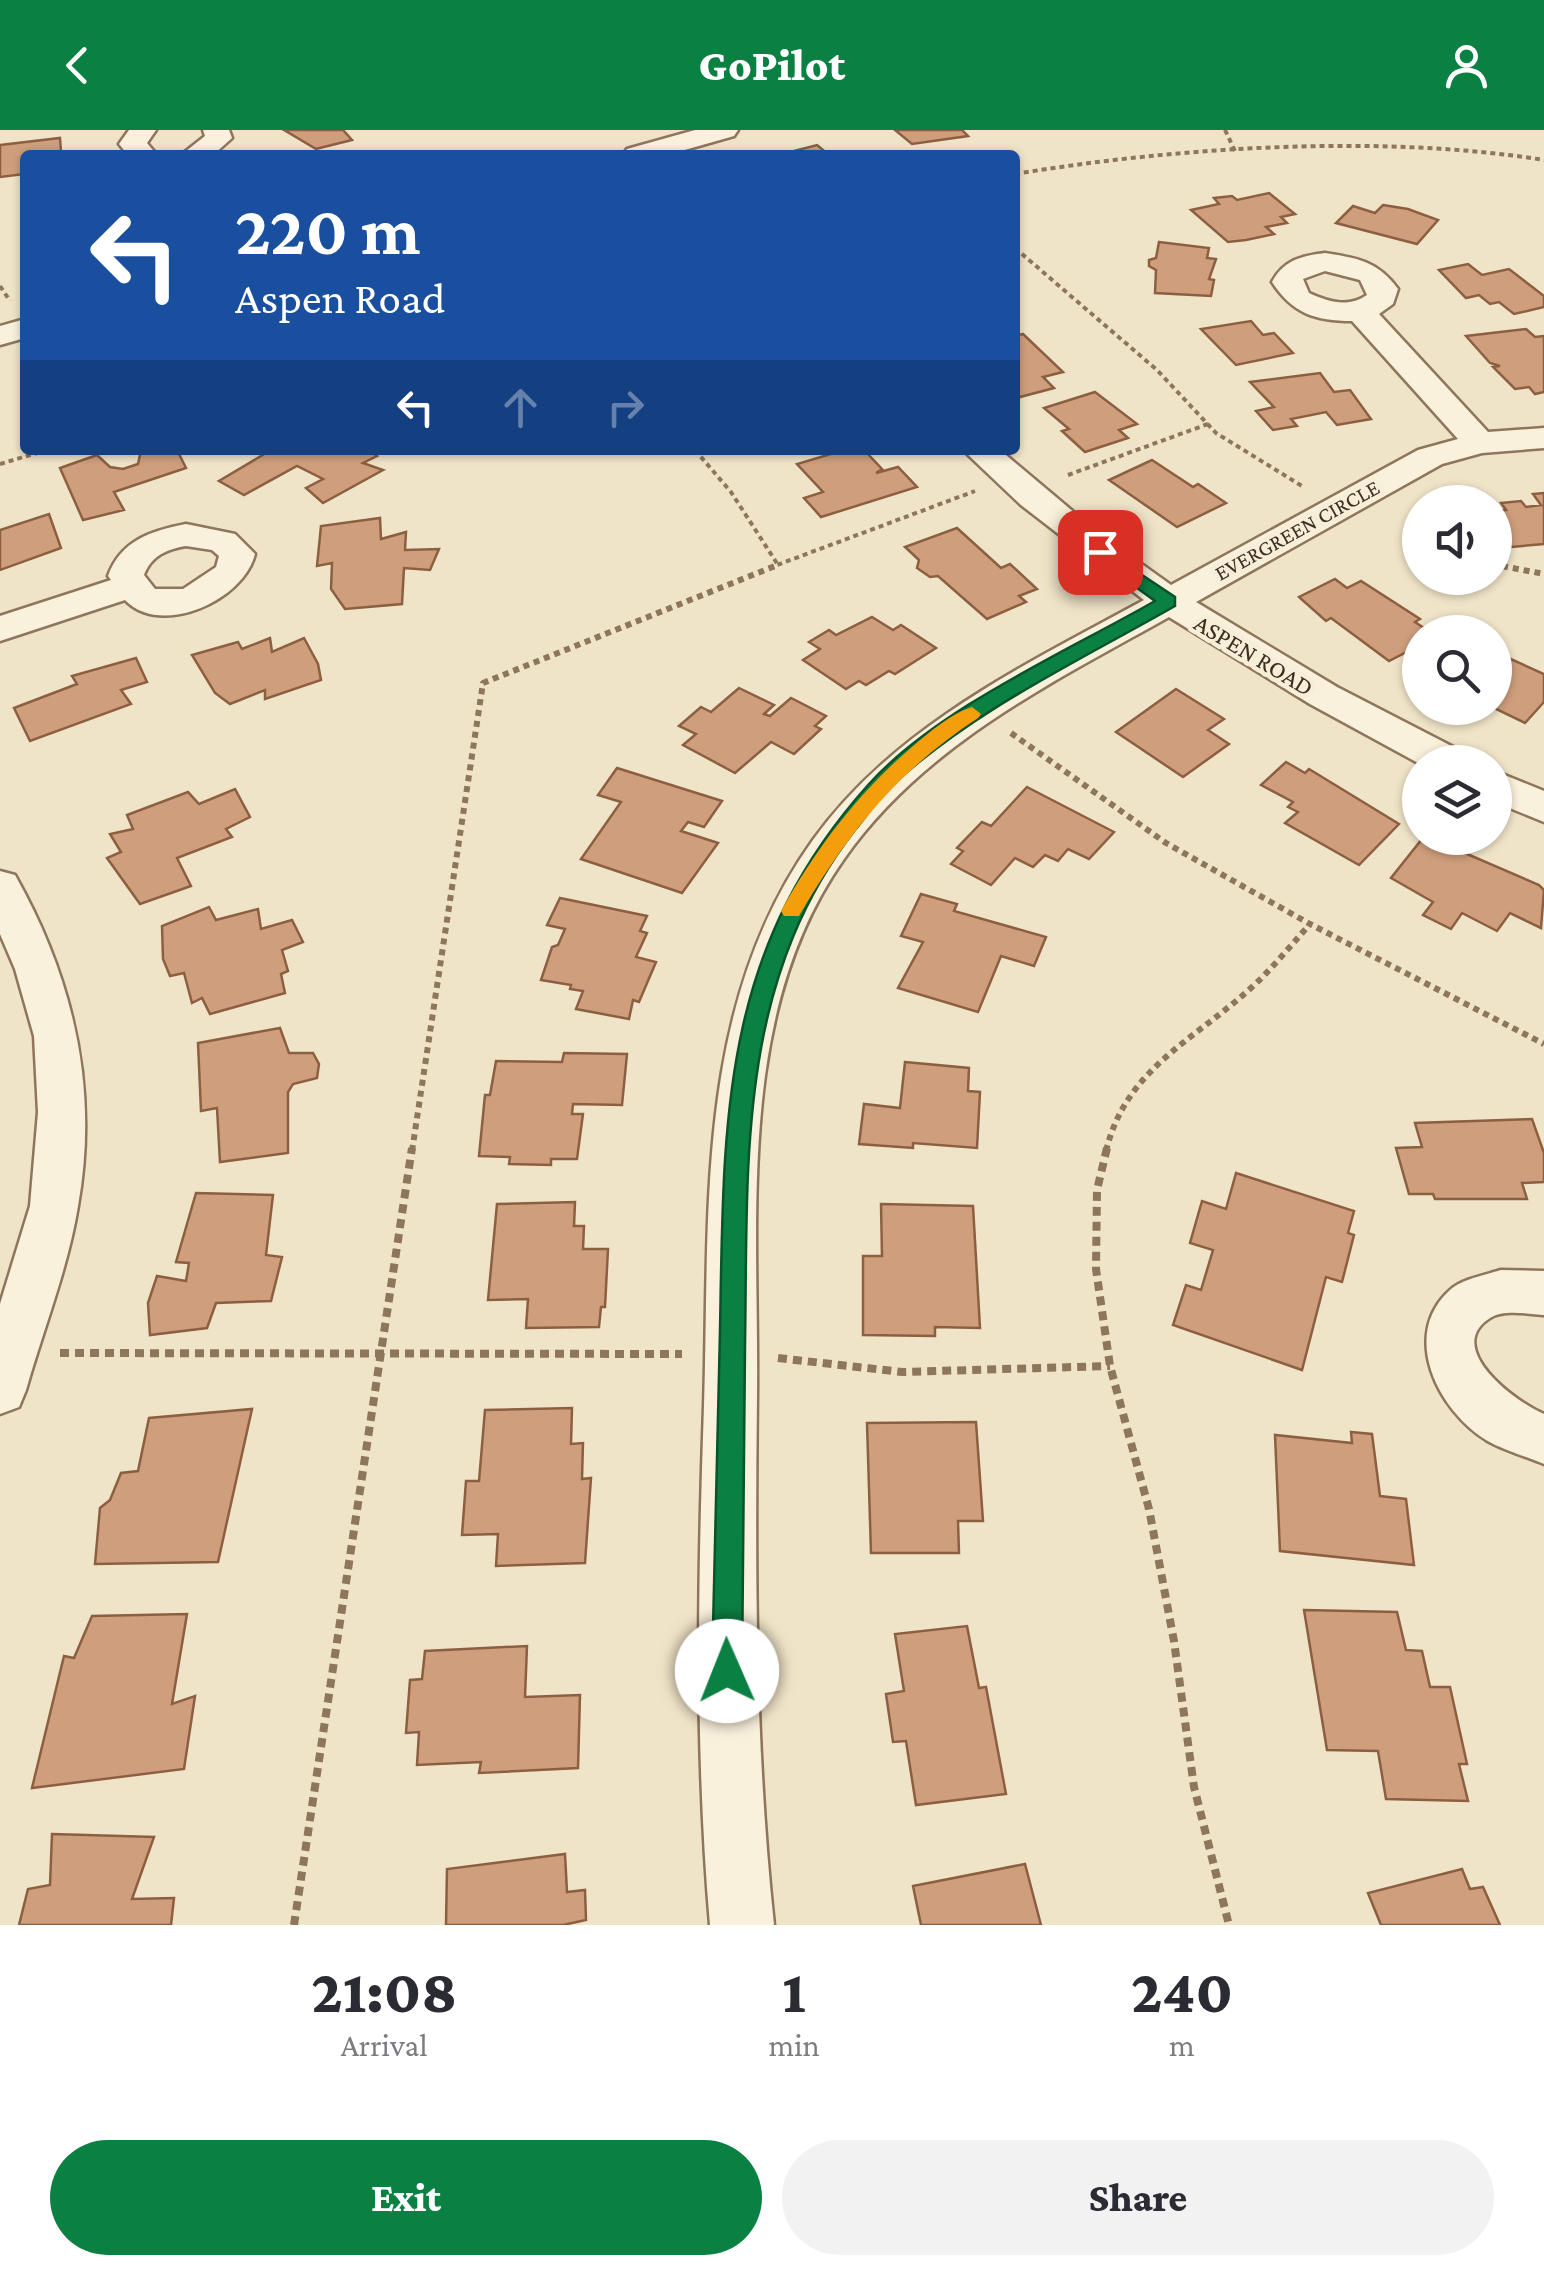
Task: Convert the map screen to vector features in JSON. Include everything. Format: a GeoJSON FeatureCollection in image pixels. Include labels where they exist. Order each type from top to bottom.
{"type":"FeatureCollection","features":[{"type":"Feature","properties":{"kind":"street"},"geometry":{"type":"LineString","coordinates":[[139,150],[133,144],[144,130]]}},
{"type":"Feature","properties":{"kind":"street"},"geometry":{"type":"LineString","coordinates":[[204,150],[218,138],[216,130]]}},
{"type":"Feature","properties":{"kind":"street"},"geometry":{"type":"LineString","coordinates":[[666,144],[725,130]]}},
{"type":"Feature","properties":{"kind":"street"},"geometry":{"type":"LineString","coordinates":[[1360,310],[1480,443]]}},
{"type":"Feature","properties":{"kind":"street","name":"EVERGREEN CIRCLE"},"geometry":{"type":"LineString","coordinates":[[742,1925],[726,1636],[736,1132],[756,1011],[787,919],[826,854],[878,787],[940,734],[1430,457],[1480,443],[1544,438]]}},
{"type":"Feature","properties":{"kind":"street","name":"ASPEN ROAD"},"geometry":{"type":"LineString","coordinates":[[985,455],[1168,602],[1244,653],[1418,745]]}},
{"type":"Feature","properties":{"kind":"street"},"geometry":{"type":"LineString","coordinates":[[0,629],[130,586]]}},
{"type":"Feature","properties":{"kind":"street"},"geometry":{"type":"LineString","coordinates":[[1512,794],[1544,808]]}},
{"type":"Feature","properties":{"kind":"street"},"geometry":{"type":"LineString","coordinates":[[0,886],[36,970],[57,1036],[60,1112],[54,1206],[6,1372]]}},
{"type":"Feature","properties":{"kind":"street"},"geometry":{"type":"LineString","coordinates":[[1544,1293],[1517,1289],[1491,1292],[1469,1303],[1455,1321],[1450,1344],[1454,1370],[1468,1395],[1491,1417],[1544,1439]]}},
{"type":"Feature","properties":{"kind":"path"},"geometry":{"type":"LineString","coordinates":[[1225,130],[1236,151]]}},
{"type":"Feature","properties":{"kind":"path"},"geometry":{"type":"LineString","coordinates":[[1020,173],[1124,157],[1236,151],[1445,148],[1488,150],[1544,160]]}},
{"type":"Feature","properties":{"kind":"path"},"geometry":{"type":"LineString","coordinates":[[1020,252],[1157,370],[1233,445],[1337,508]]}},
{"type":"Feature","properties":{"kind":"path"},"geometry":{"type":"LineString","coordinates":[[294,1925],[483,684],[778,565],[1208,424]]}},
{"type":"Feature","properties":{"kind":"path"},"geometry":{"type":"LineString","coordinates":[[0,464],[30,455]]}},
{"type":"Feature","properties":{"kind":"path"},"geometry":{"type":"LineString","coordinates":[[699,455],[730,492],[778,565]]}},
{"type":"Feature","properties":{"kind":"path"},"geometry":{"type":"LineString","coordinates":[[1512,570],[1544,574]]}},
{"type":"Feature","properties":{"kind":"path"},"geometry":{"type":"LineString","coordinates":[[978,710],[1166,843],[1310,924],[1544,1044]]}},
{"type":"Feature","properties":{"kind":"path"},"geometry":{"type":"LineString","coordinates":[[1229,1925],[1194,1787],[1174,1640],[1149,1508],[1110,1366],[1096,1269],[1097,1190],[1113,1122],[1136,1085],[1252,987],[1310,924]]}},
{"type":"Feature","properties":{"kind":"path"},"geometry":{"type":"LineString","coordinates":[[6,1372],[381,1353],[671,1355],[732,1348],[836,1370],[921,1375],[1110,1366]]}},
{"type":"Feature","properties":{"kind":"building"},"geometry":{"type":"Polygon","coordinates":[[[284,130],[343,130],[352,140],[316,149],[284,130]]]}},
{"type":"Feature","properties":{"kind":"building"},"geometry":{"type":"Polygon","coordinates":[[[895,130],[962,130],[968,136],[912,144],[895,130]]]}},
{"type":"Feature","properties":{"kind":"building"},"geometry":{"type":"Polygon","coordinates":[[[60,138],[61,150],[20,150],[20,175],[0,177],[0,145],[60,138]]]}},
{"type":"Feature","properties":{"kind":"building"},"geometry":{"type":"Polygon","coordinates":[[[817,145],[823,150],[798,150],[817,145]]]}},
{"type":"Feature","properties":{"kind":"building"},"geometry":{"type":"Polygon","coordinates":[[[1269,193],[1295,214],[1281,217],[1287,223],[1266,227],[1274,234],[1228,242],[1191,210],[1219,204],[1214,198],[1232,196],[1237,200],[1269,193]]]}},
{"type":"Feature","properties":{"kind":"building"},"geometry":{"type":"Polygon","coordinates":[[[1383,205],[1438,220],[1417,244],[1336,223],[1353,206],[1375,213],[1383,205]]]}},
{"type":"Feature","properties":{"kind":"building"},"geometry":{"type":"Polygon","coordinates":[[[1159,242],[1209,248],[1207,258],[1216,259],[1209,279],[1214,280],[1211,296],[1155,293],[1156,270],[1149,266],[1149,260],[1156,258],[1159,242]]]}},
{"type":"Feature","properties":{"kind":"building"},"geometry":{"type":"Polygon","coordinates":[[[1468,264],[1482,275],[1509,269],[1544,296],[1544,307],[1514,314],[1499,302],[1490,304],[1479,295],[1466,298],[1439,270],[1468,264]]]}},
{"type":"Feature","properties":{"kind":"building"},"geometry":{"type":"Polygon","coordinates":[[[1251,321],[1263,335],[1274,333],[1293,353],[1236,365],[1201,329],[1251,321]]]}},
{"type":"Feature","properties":{"kind":"building"},"geometry":{"type":"Polygon","coordinates":[[[1526,329],[1535,337],[1544,336],[1544,392],[1535,394],[1529,387],[1515,389],[1493,367],[1500,366],[1490,363],[1466,336],[1526,329]]]}},
{"type":"Feature","properties":{"kind":"building"},"geometry":{"type":"Polygon","coordinates":[[[1020,335],[1063,372],[1043,377],[1054,388],[1020,397],[1020,335]]]}},
{"type":"Feature","properties":{"kind":"building"},"geometry":{"type":"Polygon","coordinates":[[[1320,373],[1334,392],[1350,390],[1371,419],[1337,425],[1326,412],[1291,419],[1297,426],[1273,430],[1256,411],[1274,407],[1250,382],[1320,373]]]}},
{"type":"Feature","properties":{"kind":"building"},"geometry":{"type":"Polygon","coordinates":[[[1095,392],[1137,424],[1119,430],[1128,438],[1085,452],[1062,431],[1069,429],[1044,408],[1095,392]]]}},
{"type":"Feature","properties":{"kind":"building"},"geometry":{"type":"Polygon","coordinates":[[[97,455],[110,467],[123,469],[138,464],[140,455],[180,455],[186,468],[114,492],[124,510],[83,520],[60,468],[97,455]]]}},
{"type":"Feature","properties":{"kind":"building"},"geometry":{"type":"Polygon","coordinates":[[[263,455],[376,455],[363,463],[383,470],[323,503],[306,488],[323,479],[297,466],[244,495],[219,481],[263,455]]]}},
{"type":"Feature","properties":{"kind":"building"},"geometry":{"type":"Polygon","coordinates":[[[827,455],[869,455],[882,469],[876,473],[898,467],[917,487],[821,517],[804,498],[823,492],[797,464],[827,455]]]}},
{"type":"Feature","properties":{"kind":"building"},"geometry":{"type":"Polygon","coordinates":[[[1152,460],[1226,503],[1177,527],[1109,480],[1152,460]]]}},
{"type":"Feature","properties":{"kind":"building"},"geometry":{"type":"Polygon","coordinates":[[[1544,493],[1544,544],[1512,547],[1512,502],[1521,501],[1526,507],[1541,505],[1533,494],[1544,493]]]}},
{"type":"Feature","properties":{"kind":"building"},"geometry":{"type":"Polygon","coordinates":[[[49,514],[61,548],[0,570],[0,530],[49,514]]]}},
{"type":"Feature","properties":{"kind":"building"},"geometry":{"type":"Polygon","coordinates":[[[380,518],[381,539],[406,532],[405,550],[439,549],[430,570],[404,568],[402,604],[345,609],[331,589],[332,563],[317,566],[321,526],[380,518]]]}},
{"type":"Feature","properties":{"kind":"building"},"geometry":{"type":"Polygon","coordinates":[[[957,528],[1001,568],[1010,564],[1037,589],[1019,596],[1026,602],[987,619],[938,576],[930,577],[917,568],[919,560],[905,547],[957,528]]]}},
{"type":"Feature","properties":{"kind":"building"},"geometry":{"type":"Polygon","coordinates":[[[1335,579],[1347,588],[1361,581],[1414,615],[1402,615],[1402,654],[1389,661],[1331,618],[1326,621],[1299,597],[1335,579]]]}},
{"type":"Feature","properties":{"kind":"building"},"geometry":{"type":"Polygon","coordinates":[[[872,617],[893,630],[901,625],[936,648],[895,674],[889,671],[866,685],[859,681],[846,689],[803,660],[820,649],[809,642],[829,630],[836,635],[872,617]]]}},
{"type":"Feature","properties":{"kind":"building"},"geometry":{"type":"Polygon","coordinates":[[[270,638],[272,652],[304,638],[318,664],[321,680],[265,699],[265,690],[230,704],[215,693],[192,655],[238,642],[242,649],[270,638]]]}},
{"type":"Feature","properties":{"kind":"building"},"geometry":{"type":"Polygon","coordinates":[[[136,658],[147,682],[121,690],[131,704],[30,741],[14,708],[77,684],[72,676],[136,658]]]}},
{"type":"Feature","properties":{"kind":"building"},"geometry":{"type":"Polygon","coordinates":[[[1512,660],[1544,674],[1544,702],[1525,723],[1512,717],[1512,660]]]}},
{"type":"Feature","properties":{"kind":"building"},"geometry":{"type":"Polygon","coordinates":[[[739,688],[774,705],[764,714],[770,716],[791,698],[826,716],[815,726],[821,729],[794,754],[771,742],[735,773],[683,745],[696,734],[679,726],[701,707],[711,712],[739,688]]]}},
{"type":"Feature","properties":{"kind":"building"},"geometry":{"type":"Polygon","coordinates":[[[1176,689],[1224,719],[1208,730],[1229,744],[1183,777],[1116,732],[1176,689]]]}},
{"type":"Feature","properties":{"kind":"building"},"geometry":{"type":"Polygon","coordinates":[[[1286,762],[1305,773],[1309,769],[1399,824],[1359,865],[1285,823],[1298,812],[1288,807],[1293,802],[1261,785],[1286,762]]]}},
{"type":"Feature","properties":{"kind":"building"},"geometry":{"type":"Polygon","coordinates":[[[617,768],[722,801],[704,827],[688,822],[681,831],[718,843],[682,893],[581,859],[621,802],[598,795],[617,768]]]}},
{"type":"Feature","properties":{"kind":"building"},"geometry":{"type":"Polygon","coordinates":[[[1027,787],[1114,832],[1089,859],[1068,849],[1058,861],[1045,855],[1033,867],[1015,858],[991,885],[951,864],[963,851],[957,848],[982,822],[991,826],[1027,787]]]}},
{"type":"Feature","properties":{"kind":"building"},"geometry":{"type":"Polygon","coordinates":[[[235,789],[250,817],[226,829],[232,837],[177,858],[191,886],[140,904],[107,858],[121,852],[110,834],[133,829],[127,815],[188,792],[199,804],[235,789]]]}},
{"type":"Feature","properties":{"kind":"building"},"geometry":{"type":"Polygon","coordinates":[[[1409,855],[1469,855],[1544,890],[1541,928],[1510,913],[1497,931],[1462,913],[1451,929],[1423,915],[1433,902],[1391,878],[1409,855]]]}},
{"type":"Feature","properties":{"kind":"building"},"geometry":{"type":"Polygon","coordinates":[[[921,894],[957,904],[954,911],[1046,937],[1034,966],[1001,956],[978,1012],[898,988],[923,942],[901,936],[921,894]]]}},
{"type":"Feature","properties":{"kind":"building"},"geometry":{"type":"Polygon","coordinates":[[[560,898],[647,916],[640,931],[647,933],[636,957],[656,962],[639,1002],[633,1000],[629,1019],[576,1009],[583,991],[541,980],[552,947],[558,945],[565,929],[547,925],[560,898]]]}},
{"type":"Feature","properties":{"kind":"building"},"geometry":{"type":"Polygon","coordinates":[[[209,907],[216,920],[258,909],[261,929],[292,920],[303,942],[282,950],[288,971],[281,974],[285,993],[210,1014],[202,998],[192,1003],[184,973],[170,976],[163,959],[162,926],[209,907]]]}},
{"type":"Feature","properties":{"kind":"building"},"geometry":{"type":"Polygon","coordinates":[[[280,1028],[289,1053],[313,1053],[319,1064],[317,1078],[293,1084],[288,1092],[288,1153],[220,1162],[217,1108],[201,1111],[198,1043],[280,1028]]]}},
{"type":"Feature","properties":{"kind":"building"},"geometry":{"type":"Polygon","coordinates":[[[564,1053],[627,1054],[622,1105],[573,1104],[572,1114],[583,1114],[577,1159],[551,1159],[551,1165],[509,1164],[510,1157],[479,1156],[485,1095],[490,1095],[496,1061],[562,1062],[564,1053]]]}},
{"type":"Feature","properties":{"kind":"building"},"geometry":{"type":"Polygon","coordinates":[[[905,1062],[969,1068],[968,1091],[980,1092],[977,1148],[859,1144],[864,1104],[900,1108],[905,1062]]]}},
{"type":"Feature","properties":{"kind":"building"},"geometry":{"type":"Polygon","coordinates":[[[1532,1119],[1544,1153],[1544,1182],[1522,1183],[1527,1199],[1435,1199],[1433,1194],[1409,1194],[1396,1148],[1422,1147],[1415,1123],[1532,1119]]]}},
{"type":"Feature","properties":{"kind":"building"},"geometry":{"type":"Polygon","coordinates":[[[1236,1173],[1354,1211],[1348,1233],[1354,1235],[1342,1282],[1326,1277],[1302,1370],[1173,1325],[1186,1285],[1201,1290],[1213,1250],[1190,1243],[1202,1201],[1226,1209],[1236,1173]]]}},
{"type":"Feature","properties":{"kind":"building"},"geometry":{"type":"Polygon","coordinates":[[[196,1193],[273,1195],[266,1255],[282,1257],[271,1301],[216,1303],[207,1328],[150,1335],[148,1303],[157,1276],[186,1281],[189,1263],[176,1262],[196,1193]]]}},
{"type":"Feature","properties":{"kind":"building"},"geometry":{"type":"Polygon","coordinates":[[[575,1202],[574,1226],[584,1226],[583,1249],[608,1249],[605,1307],[601,1307],[599,1327],[526,1328],[528,1299],[488,1300],[497,1204],[575,1202]]]}},
{"type":"Feature","properties":{"kind":"building"},"geometry":{"type":"Polygon","coordinates":[[[881,1204],[973,1206],[980,1328],[935,1327],[935,1336],[863,1335],[863,1256],[882,1256],[881,1204]]]}},
{"type":"Feature","properties":{"kind":"building"},"geometry":{"type":"Polygon","coordinates":[[[572,1408],[571,1444],[583,1443],[582,1479],[591,1478],[585,1563],[496,1566],[498,1534],[462,1535],[466,1481],[479,1481],[485,1410],[572,1408]]]}},
{"type":"Feature","properties":{"kind":"building"},"geometry":{"type":"Polygon","coordinates":[[[252,1409],[218,1562],[95,1564],[100,1508],[110,1500],[121,1473],[138,1471],[149,1418],[252,1409]]]}},
{"type":"Feature","properties":{"kind":"building"},"geometry":{"type":"Polygon","coordinates":[[[976,1422],[983,1521],[958,1521],[959,1553],[871,1553],[867,1423],[976,1422]]]}},
{"type":"Feature","properties":{"kind":"building"},"geometry":{"type":"Polygon","coordinates":[[[1351,1432],[1372,1434],[1380,1496],[1406,1499],[1414,1565],[1280,1551],[1275,1435],[1352,1443],[1351,1432]]]}},
{"type":"Feature","properties":{"kind":"building"},"geometry":{"type":"Polygon","coordinates":[[[1304,1610],[1397,1612],[1406,1650],[1422,1651],[1430,1687],[1450,1687],[1467,1764],[1459,1764],[1468,1801],[1386,1799],[1378,1751],[1327,1750],[1304,1610]]]}},
{"type":"Feature","properties":{"kind":"building"},"geometry":{"type":"Polygon","coordinates":[[[187,1614],[172,1704],[195,1696],[184,1769],[32,1788],[64,1656],[74,1658],[92,1616],[187,1614]]]}},
{"type":"Feature","properties":{"kind":"building"},"geometry":{"type":"Polygon","coordinates":[[[967,1626],[979,1688],[986,1687],[1006,1794],[916,1805],[906,1741],[893,1742],[886,1694],[904,1691],[895,1634],[967,1626]]]}},
{"type":"Feature","properties":{"kind":"building"},"geometry":{"type":"Polygon","coordinates":[[[527,1646],[525,1697],[580,1695],[578,1768],[479,1773],[481,1762],[417,1765],[419,1732],[406,1733],[410,1680],[422,1679],[425,1651],[527,1646]]]}},
{"type":"Feature","properties":{"kind":"building"},"geometry":{"type":"Polygon","coordinates":[[[52,1834],[154,1837],[132,1899],[174,1898],[171,1925],[19,1925],[28,1889],[50,1885],[52,1834]]]}},
{"type":"Feature","properties":{"kind":"building"},"geometry":{"type":"Polygon","coordinates":[[[565,1854],[567,1892],[585,1890],[586,1920],[563,1925],[446,1925],[447,1869],[565,1854]]]}},
{"type":"Feature","properties":{"kind":"building"},"geometry":{"type":"Polygon","coordinates":[[[1025,1864],[1041,1925],[921,1925],[913,1886],[1025,1864]]]}},
{"type":"Feature","properties":{"kind":"building"},"geometry":{"type":"Polygon","coordinates":[[[1462,1869],[1470,1889],[1483,1887],[1500,1925],[1381,1925],[1368,1893],[1462,1869]]]}},
{"type":"Feature","properties":{"kind":"slow traffic"},"geometry":{"type":"LineString","coordinates":[[792,911],[826,854],[878,787],[940,734],[972,714]]}},
{"type":"Feature","properties":{"kind":"route"},"geometry":{"type":"LineString","coordinates":[[727,1671],[736,1132],[756,1011],[787,919],[826,854],[878,787],[940,734],[1005,692],[1168,602],[1100,552]]}}]}
